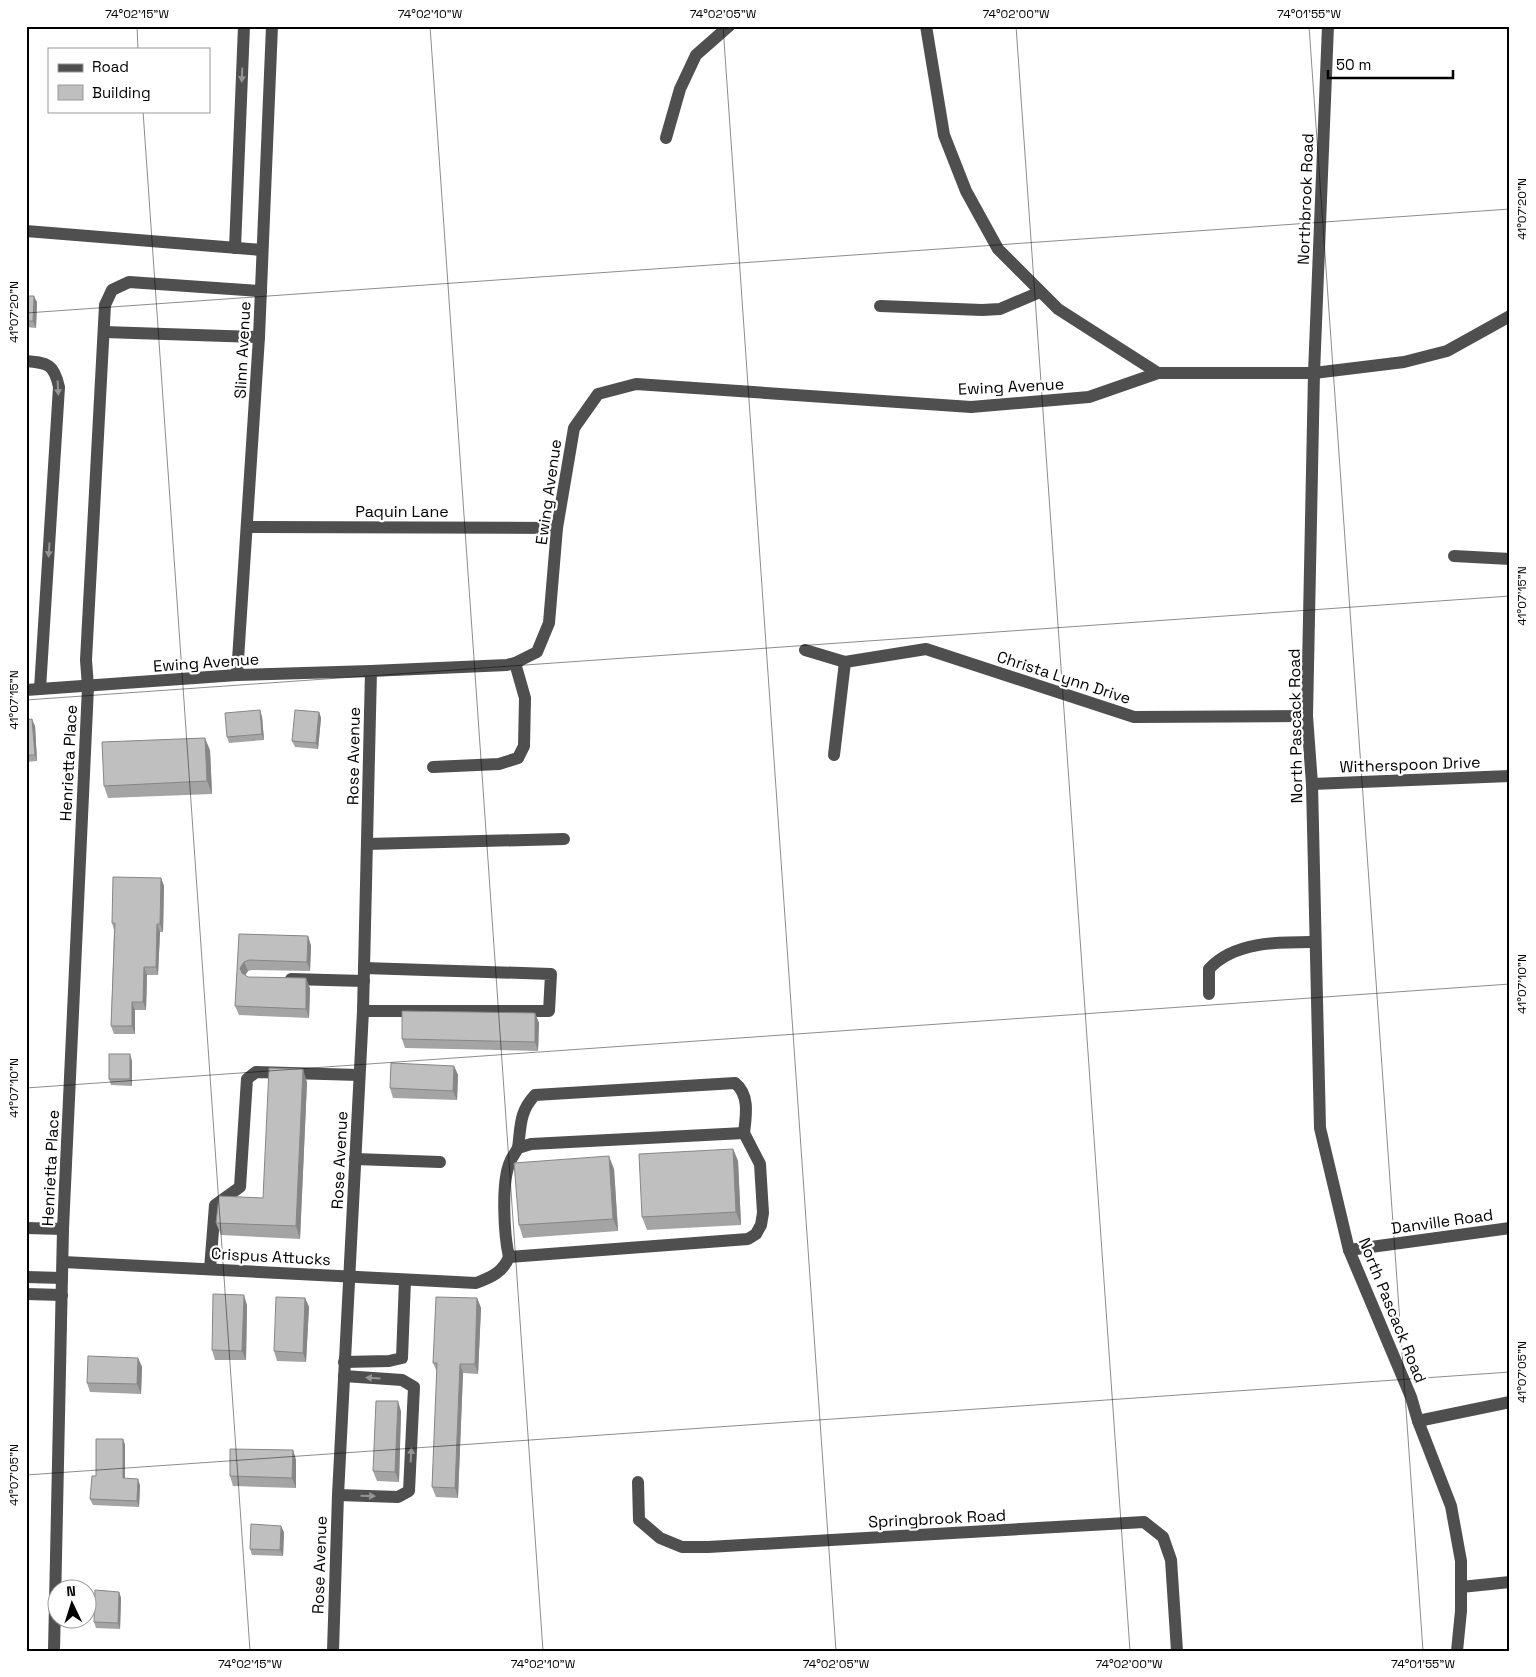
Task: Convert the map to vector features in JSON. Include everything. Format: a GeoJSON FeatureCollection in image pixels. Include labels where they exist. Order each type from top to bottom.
{"type":"FeatureCollection","features":[{"type":"Feature","properties":{"kind":"street"},"geometry":{"type":"LineString","coordinates":[[235,248],[244,26]]}},
{"type":"Feature","properties":{"kind":"street","name":"Slinn Avenue"},"geometry":{"type":"LineString","coordinates":[[237,674],[259,337],[272,26]]}},
{"type":"Feature","properties":{"kind":"street"},"geometry":{"type":"LineString","coordinates":[[666,138],[680,88],[696,55],[729,26]]}},
{"type":"Feature","properties":{"kind":"street"},"geometry":{"type":"LineString","coordinates":[[926,26],[944,135],[966,191],[998,248],[1058,309],[1158,373],[1314,373],[1404,362],[1447,350],[1510,316]]}},
{"type":"Feature","properties":{"kind":"street","name":"Northbrook Road"},"geometry":{"type":"LineString","coordinates":[[1314,373],[1328,26]]}},
{"type":"Feature","properties":{"kind":"street"},"geometry":{"type":"LineString","coordinates":[[26,230],[262,250]]}},
{"type":"Feature","properties":{"kind":"street","name":"Henrietta Place"},"geometry":{"type":"LineString","coordinates":[[54,1651],[63,1229],[88,687],[86,660],[105,305],[112,290],[129,282],[261,291]]}},
{"type":"Feature","properties":{"kind":"street"},"geometry":{"type":"LineString","coordinates":[[880,306],[1000,309],[1040,292]]}},
{"type":"Feature","properties":{"kind":"street"},"geometry":{"type":"LineString","coordinates":[[104,332],[259,337]]}},
{"type":"Feature","properties":{"kind":"street"},"geometry":{"type":"LineString","coordinates":[[26,361],[42,362],[51,366],[59,387],[40,690]]}},
{"type":"Feature","properties":{"kind":"street","name":"Ewing Avenue"},"geometry":{"type":"LineString","coordinates":[[26,690],[88,687],[237,674],[372,671],[516,663],[537,652],[549,623],[557,528],[574,428],[598,394],[626,386],[636,384],[971,407],[1090,397],[1158,373]]}},
{"type":"Feature","properties":{"kind":"street","name":"North Pascack Road"},"geometry":{"type":"LineString","coordinates":[[1314,373],[1307,716],[1312,784],[1320,1128],[1348,1250],[1411,1397],[1418,1421],[1451,1506],[1461,1561],[1461,1611],[1457,1651]]}},
{"type":"Feature","properties":{"kind":"street","name":"Paquin Lane"},"geometry":{"type":"LineString","coordinates":[[248,527],[557,528]]}},
{"type":"Feature","properties":{"kind":"street"},"geometry":{"type":"LineString","coordinates":[[1454,556],[1510,559]]}},
{"type":"Feature","properties":{"kind":"street","name":"Christa Lynn Drive"},"geometry":{"type":"LineString","coordinates":[[805,650],[845,662],[926,649],[1134,717],[1307,716]]}},
{"type":"Feature","properties":{"kind":"street"},"geometry":{"type":"LineString","coordinates":[[834,754],[845,662]]}},
{"type":"Feature","properties":{"kind":"street"},"geometry":{"type":"LineString","coordinates":[[433,767],[499,764],[518,758],[524,746],[525,698],[516,663]]}},
{"type":"Feature","properties":{"kind":"street","name":"Rose Avenue"},"geometry":{"type":"LineString","coordinates":[[333,1651],[344,1362],[363,1011],[372,671]]}},
{"type":"Feature","properties":{"kind":"street","name":"Witherspoon Drive"},"geometry":{"type":"LineString","coordinates":[[1312,784],[1510,776]]}},
{"type":"Feature","properties":{"kind":"street"},"geometry":{"type":"LineString","coordinates":[[367,844],[564,839]]}},
{"type":"Feature","properties":{"kind":"street"},"geometry":{"type":"LineString","coordinates":[[1209,994],[1209,969],[1218,959],[1266,942],[1315,942]]}},
{"type":"Feature","properties":{"kind":"street"},"geometry":{"type":"LineString","coordinates":[[363,1011],[549,1011],[551,974],[364,968]]}},
{"type":"Feature","properties":{"kind":"street"},"geometry":{"type":"LineString","coordinates":[[280,979],[364,981]]}},
{"type":"Feature","properties":{"kind":"street"},"geometry":{"type":"LineString","coordinates":[[210,1269],[215,1205],[240,1187],[247,1079],[256,1072],[359,1075]]}},
{"type":"Feature","properties":{"kind":"street"},"geometry":{"type":"LineString","coordinates":[[735,1083],[740,1087],[745,1099],[746,1117],[744,1133],[760,1164],[763,1213],[761,1225],[756,1234],[748,1239],[510,1257],[505,1217],[505,1180],[510,1162],[518,1148],[522,1113],[526,1104],[535,1095],[735,1083]]}},
{"type":"Feature","properties":{"kind":"street"},"geometry":{"type":"LineString","coordinates":[[518,1148],[531,1144],[744,1133]]}},
{"type":"Feature","properties":{"kind":"street"},"geometry":{"type":"LineString","coordinates":[[355,1158],[440,1162]]}},
{"type":"Feature","properties":{"kind":"street"},"geometry":{"type":"LineString","coordinates":[[26,1228],[63,1229]]}},
{"type":"Feature","properties":{"kind":"street","name":"Danville Road"},"geometry":{"type":"LineString","coordinates":[[1348,1250],[1510,1228]]}},
{"type":"Feature","properties":{"kind":"street","name":"Crispus Attucks"},"geometry":{"type":"LineString","coordinates":[[63,1262],[476,1283],[492,1277],[505,1267],[510,1257]]}},
{"type":"Feature","properties":{"kind":"street"},"geometry":{"type":"LineString","coordinates":[[26,1277],[62,1278]]}},
{"type":"Feature","properties":{"kind":"street"},"geometry":{"type":"LineString","coordinates":[[344,1362],[389,1361],[402,1358],[405,1280]]}},
{"type":"Feature","properties":{"kind":"street"},"geometry":{"type":"LineString","coordinates":[[26,1294],[62,1295]]}},
{"type":"Feature","properties":{"kind":"street"},"geometry":{"type":"LineString","coordinates":[[338,1495],[398,1497],[409,1491],[414,1387],[402,1380],[344,1376]]}},
{"type":"Feature","properties":{"kind":"street"},"geometry":{"type":"LineString","coordinates":[[1418,1421],[1510,1402]]}},
{"type":"Feature","properties":{"kind":"street","name":"Springbrook Road"},"geometry":{"type":"LineString","coordinates":[[638,1482],[639,1520],[660,1538],[682,1547],[718,1547],[1144,1522],[1163,1537],[1170,1560],[1177,1651]]}},
{"type":"Feature","properties":{"kind":"street"},"geometry":{"type":"LineString","coordinates":[[1461,1588],[1510,1582]]}},
{"type":"Feature","properties":{"kind":"building"},"geometry":{"type":"Polygon","coordinates":[[[26,296],[34,296],[33,321],[26,321],[26,296]]]}},
{"type":"Feature","properties":{"kind":"building"},"geometry":{"type":"Polygon","coordinates":[[[260,710],[262,734],[227,737],[225,713],[260,710]]]}},
{"type":"Feature","properties":{"kind":"building"},"geometry":{"type":"Polygon","coordinates":[[[295,710],[319,712],[316,743],[292,741],[295,710]]]}},
{"type":"Feature","properties":{"kind":"building"},"geometry":{"type":"Polygon","coordinates":[[[32,719],[35,755],[26,755],[26,720],[32,719]]]}},
{"type":"Feature","properties":{"kind":"building"},"geometry":{"type":"Polygon","coordinates":[[[205,738],[207,781],[104,786],[102,742],[205,738]]]}},
{"type":"Feature","properties":{"kind":"building"},"geometry":{"type":"Polygon","coordinates":[[[113,877],[161,878],[160,924],[157,924],[156,967],[144,967],[143,1002],[132,1002],[132,1026],[111,1026],[115,923],[112,923],[113,877]]]}},
{"type":"Feature","properties":{"kind":"building"},"geometry":{"type":"Polygon","coordinates":[[[239,934],[308,936],[307,962],[249,960],[244,962],[240,968],[242,973],[248,977],[306,978],[306,1009],[235,1006],[239,934]]]}},
{"type":"Feature","properties":{"kind":"building"},"geometry":{"type":"Polygon","coordinates":[[[402,1011],[535,1013],[535,1042],[402,1039],[402,1011]]]}},
{"type":"Feature","properties":{"kind":"building"},"geometry":{"type":"Polygon","coordinates":[[[109,1054],[130,1054],[130,1079],[109,1079],[109,1054]]]}},
{"type":"Feature","properties":{"kind":"building"},"geometry":{"type":"Polygon","coordinates":[[[391,1063],[454,1066],[453,1091],[390,1088],[391,1063]]]}},
{"type":"Feature","properties":{"kind":"building"},"geometry":{"type":"Polygon","coordinates":[[[269,1068],[303,1069],[296,1226],[216,1223],[219,1196],[263,1198],[269,1068]]]}},
{"type":"Feature","properties":{"kind":"building"},"geometry":{"type":"Polygon","coordinates":[[[733,1149],[736,1212],[642,1217],[639,1154],[733,1149]]]}},
{"type":"Feature","properties":{"kind":"building"},"geometry":{"type":"Polygon","coordinates":[[[609,1156],[613,1219],[519,1225],[514,1163],[609,1156]]]}},
{"type":"Feature","properties":{"kind":"building"},"geometry":{"type":"Polygon","coordinates":[[[213,1294],[244,1295],[242,1351],[212,1350],[213,1294]]]}},
{"type":"Feature","properties":{"kind":"building"},"geometry":{"type":"Polygon","coordinates":[[[276,1297],[305,1298],[303,1353],[274,1351],[276,1297]]]}},
{"type":"Feature","properties":{"kind":"building"},"geometry":{"type":"Polygon","coordinates":[[[436,1297],[477,1298],[475,1364],[460,1364],[455,1488],[432,1487],[437,1363],[433,1363],[436,1297]]]}},
{"type":"Feature","properties":{"kind":"building"},"geometry":{"type":"Polygon","coordinates":[[[88,1356],[138,1358],[137,1384],[87,1383],[88,1356]]]}},
{"type":"Feature","properties":{"kind":"building"},"geometry":{"type":"Polygon","coordinates":[[[376,1401],[398,1401],[395,1472],[373,1471],[376,1401]]]}},
{"type":"Feature","properties":{"kind":"building"},"geometry":{"type":"Polygon","coordinates":[[[96,1439],[123,1439],[123,1478],[138,1479],[137,1501],[90,1499],[92,1476],[96,1476],[96,1439]]]}},
{"type":"Feature","properties":{"kind":"building"},"geometry":{"type":"Polygon","coordinates":[[[230,1449],[293,1450],[292,1478],[230,1476],[230,1449]]]}},
{"type":"Feature","properties":{"kind":"building"},"geometry":{"type":"Polygon","coordinates":[[[251,1524],[281,1526],[280,1550],[250,1549],[251,1524]]]}},
{"type":"Feature","properties":{"kind":"building"},"geometry":{"type":"Polygon","coordinates":[[[98,1590],[119,1592],[118,1623],[98,1622],[98,1590]]]}}]}
